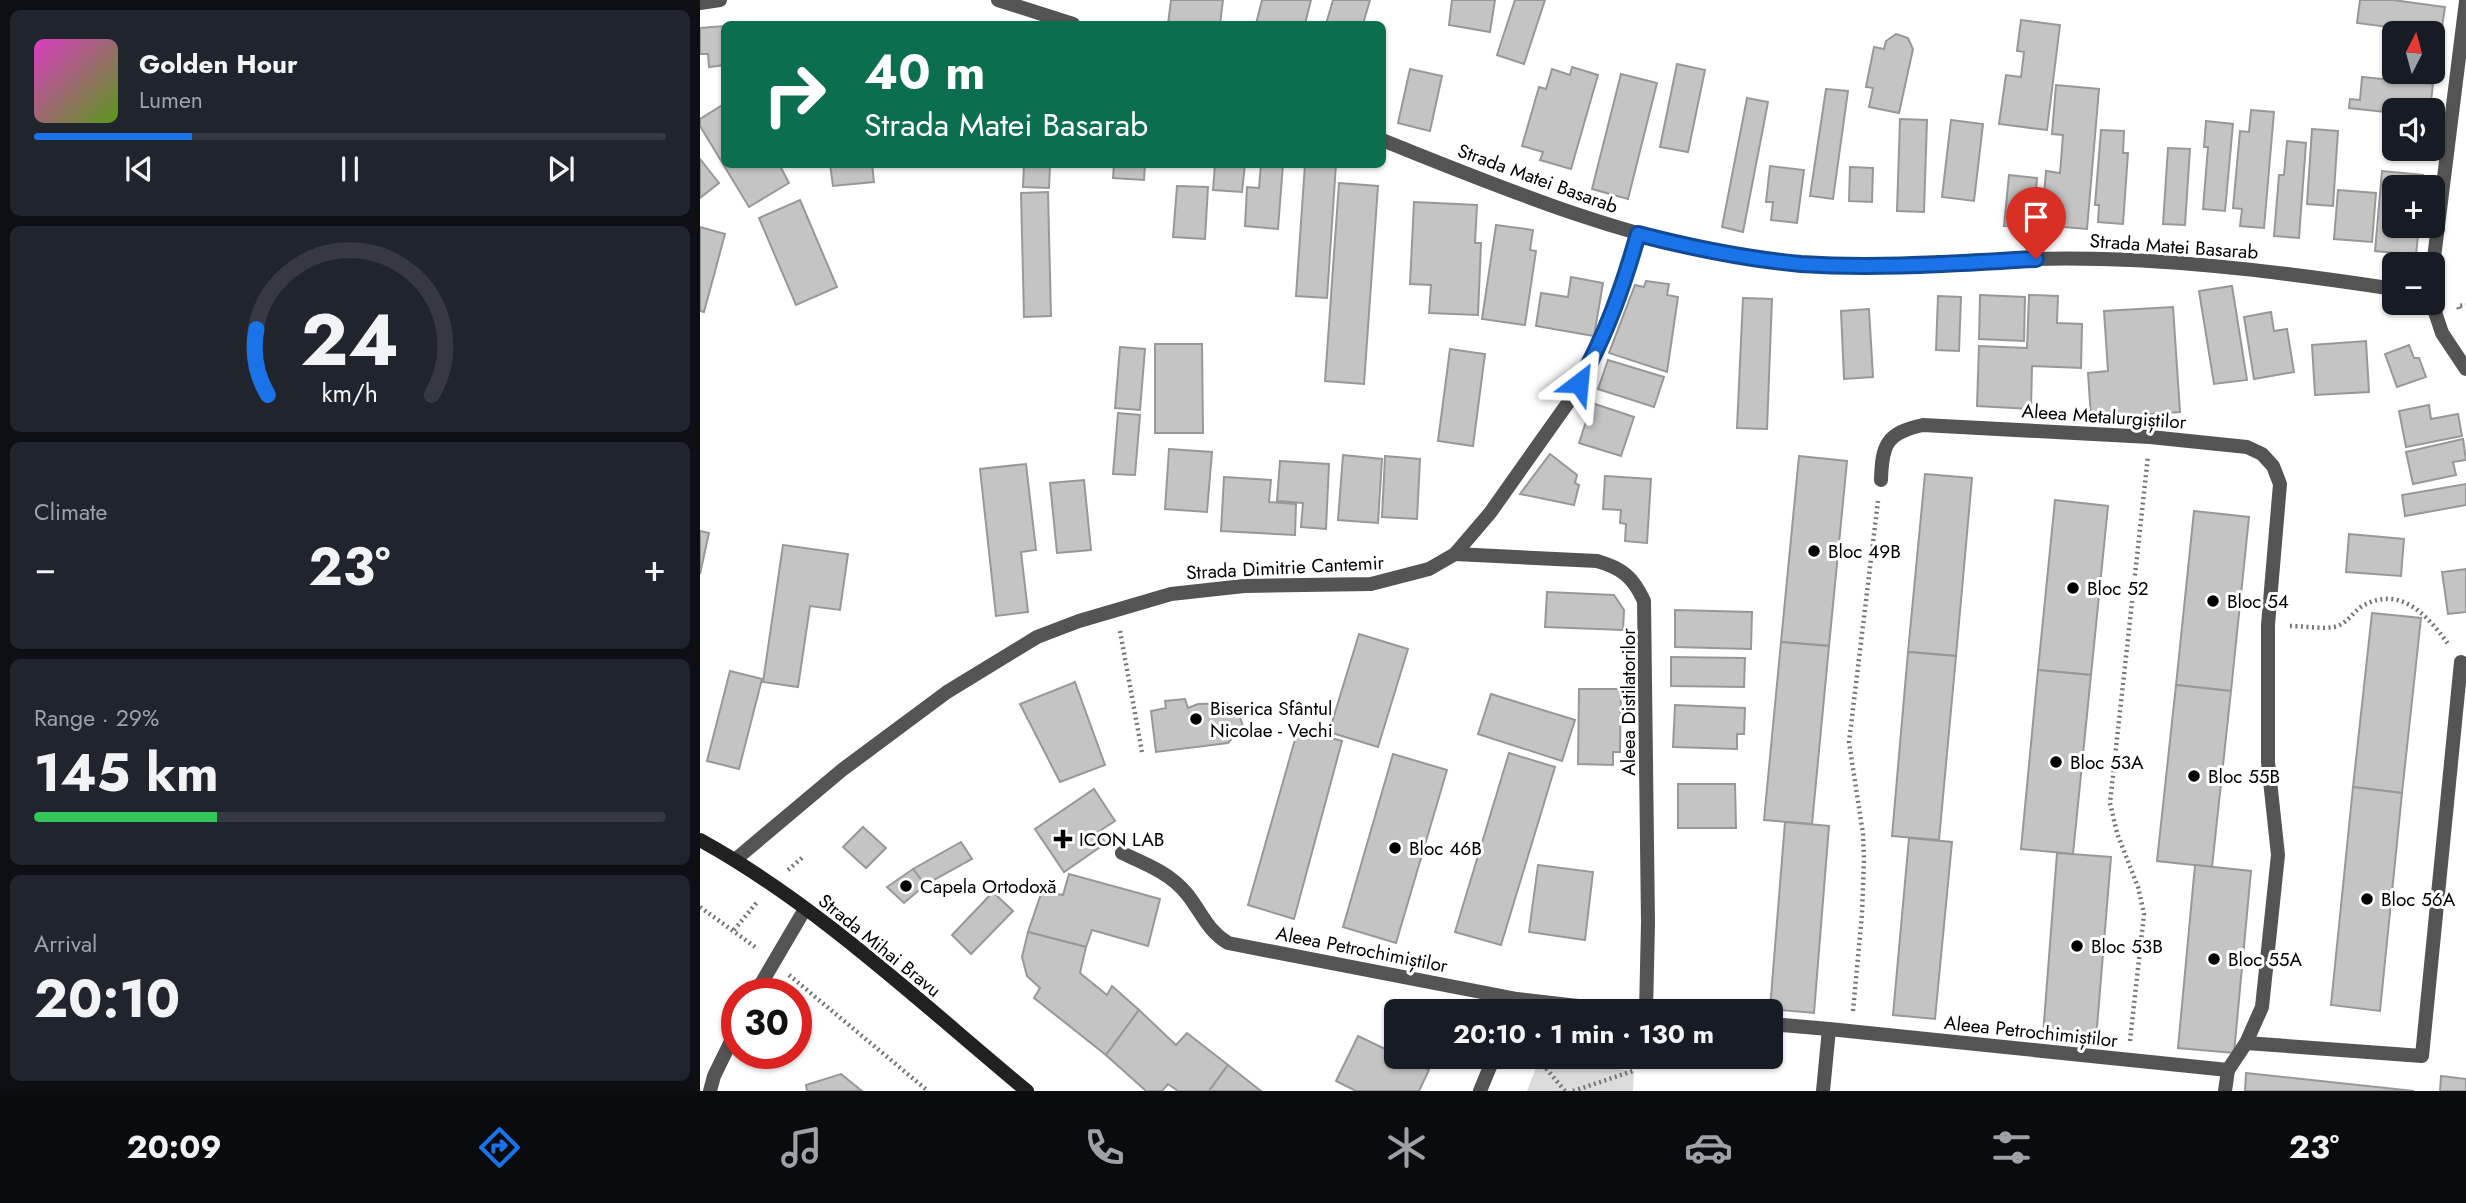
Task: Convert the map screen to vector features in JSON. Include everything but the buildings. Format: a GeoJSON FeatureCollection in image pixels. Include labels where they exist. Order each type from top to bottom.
{"type":"FeatureCollection","features":[{"type":"Feature","properties":{"kind":"main road","name":"Strada Mihai Bravu"},"geometry":{"type":"LineString","coordinates":[[700,839],[736,859],[805,909],[1027,1091]]}},
{"type":"Feature","properties":{"kind":"street"},"geometry":{"type":"LineString","coordinates":[[700,3],[720,0]]}},
{"type":"Feature","properties":{"kind":"street"},"geometry":{"type":"LineString","coordinates":[[998,0],[1064,21]]}},
{"type":"Feature","properties":{"kind":"street"},"geometry":{"type":"LineString","coordinates":[[2435,252],[2461,89],[2466,1]]}},
{"type":"Feature","properties":{"kind":"street","name":"Strada Matei Basarab"},"geometry":{"type":"LineString","coordinates":[[1386,141],[1638,234],[1741,257],[1801,264],[1863,266],[2036,259],[2109,260],[2286,273],[2382,287]]}},
{"type":"Feature","properties":{"kind":"street","name":"Strada Dimitrie Cantemir"},"geometry":{"type":"LineString","coordinates":[[736,859],[842,770],[947,692],[1037,637],[1171,594],[1208,589],[1371,584],[1429,569],[1455,554],[1490,513],[1570,400],[1598,349],[1620,296],[1638,234]]}},
{"type":"Feature","properties":{"kind":"street"},"geometry":{"type":"LineString","coordinates":[[2436,315],[2442,333],[2466,369]]}},
{"type":"Feature","properties":{"kind":"street","name":"Aleea Metalurgiștilor"},"geometry":{"type":"LineString","coordinates":[[1881,480],[1882,453],[1887,442],[1907,428],[1923,425],[2150,438],[2247,447],[2262,454],[2273,466],[2280,484],[2268,625],[2268,762],[2278,855],[2262,1007],[2246,1043],[2228,1070],[2225,1091]]}},
{"type":"Feature","properties":{"kind":"street","name":"Aleea Distilatorilor"},"geometry":{"type":"LineString","coordinates":[[1455,554],[1597,561],[1617,567],[1634,580],[1644,601],[1648,922],[1646,999]]}},
{"type":"Feature","properties":{"kind":"street"},"geometry":{"type":"LineString","coordinates":[[2246,1043],[2422,1056],[2461,662]]}},
{"type":"Feature","properties":{"kind":"street","name":"Aleea Petrochimiștilor"},"geometry":{"type":"LineString","coordinates":[[1122,853],[1172,880],[1186,893],[1213,934],[1228,943],[1486,999]]}},
{"type":"Feature","properties":{"kind":"street"},"geometry":{"type":"LineString","coordinates":[[763,978],[805,909]]}},
{"type":"Feature","properties":{"kind":"street","name":"Aleea Petrochimiștilor"},"geometry":{"type":"LineString","coordinates":[[1783,1025],[2228,1070]]}},
{"type":"Feature","properties":{"kind":"street"},"geometry":{"type":"LineString","coordinates":[[1823,1091],[1829,1029]]}},
{"type":"Feature","properties":{"kind":"street"},"geometry":{"type":"LineString","coordinates":[[710,1091],[713,1076],[721,1060]]}},
{"type":"Feature","properties":{"kind":"street"},"geometry":{"type":"LineString","coordinates":[[1480,1091],[1489,1069]]}},
{"type":"Feature","properties":{"kind":"path"},"geometry":{"type":"LineString","coordinates":[[2462,316],[2458,306],[2466,305]]}},
{"type":"Feature","properties":{"kind":"path"},"geometry":{"type":"LineString","coordinates":[[2128,1060],[2144,915],[2138,887],[2117,833],[2110,803],[2150,438]]}},
{"type":"Feature","properties":{"kind":"path"},"geometry":{"type":"LineString","coordinates":[[1850,1031],[1863,914],[1864,859],[1863,834],[1849,742],[1881,480]]}},
{"type":"Feature","properties":{"kind":"path"},"geometry":{"type":"LineString","coordinates":[[2268,625],[2332,627],[2345,622],[2361,606],[2391,599],[2413,605],[2425,614],[2461,662]]}},
{"type":"Feature","properties":{"kind":"path"},"geometry":{"type":"LineString","coordinates":[[1115,610],[1142,752]]}},
{"type":"Feature","properties":{"kind":"path"},"geometry":{"type":"LineString","coordinates":[[700,907],[772,961],[928,1091]]}},
{"type":"Feature","properties":{"kind":"path"},"geometry":{"type":"LineString","coordinates":[[1547,1069],[1566,1091]]}},
{"type":"Feature","properties":{"kind":"path"},"geometry":{"type":"LineString","coordinates":[[1573,1091],[1633,1071]]}},
{"type":"Feature","properties":{"kind":"shaded area"},"geometry":{"type":"Polygon","coordinates":[[[1536,1069],[1634,1071],[1633,1091],[1527,1091],[1536,1069]]]}},
{"type":"Feature","properties":{"kind":"place","name":"Bloc 49B"},"geometry":{"type":"Point","coordinates":[1814,551]}},
{"type":"Feature","properties":{"kind":"place","name":"Bloc 52"},"geometry":{"type":"Point","coordinates":[2073,588]}},
{"type":"Feature","properties":{"kind":"place","name":"Bloc 54"},"geometry":{"type":"Point","coordinates":[2213,601]}},
{"type":"Feature","properties":{"kind":"place","name":"Biserica Sfântul Nicolae - Vechi"},"geometry":{"type":"Point","coordinates":[1196,719]}},
{"type":"Feature","properties":{"kind":"place","name":"Bloc 53A"},"geometry":{"type":"Point","coordinates":[2056,762]}},
{"type":"Feature","properties":{"kind":"place","name":"Bloc 55B"},"geometry":{"type":"Point","coordinates":[2194,776]}},
{"type":"Feature","properties":{"kind":"place","name":"ICON LAB"},"geometry":{"type":"Point","coordinates":[1063,839]}},
{"type":"Feature","properties":{"kind":"place","name":"Bloc 46B"},"geometry":{"type":"Point","coordinates":[1395,848]}},
{"type":"Feature","properties":{"kind":"place","name":"Capela Ortodoxă"},"geometry":{"type":"Point","coordinates":[906,886]}},
{"type":"Feature","properties":{"kind":"place","name":"Bloc 56A"},"geometry":{"type":"Point","coordinates":[2367,899]}},
{"type":"Feature","properties":{"kind":"place","name":"Bloc 53B"},"geometry":{"type":"Point","coordinates":[2077,946]}},
{"type":"Feature","properties":{"kind":"place","name":"Bloc 55A"},"geometry":{"type":"Point","coordinates":[2214,959]}},
{"type":"Feature","properties":{"kind":"route"},"geometry":{"type":"LineString","coordinates":[[1579,383],[1598,349],[1620,296],[1638,234],[1741,257],[1801,264],[1863,266],[2036,259]]}}]}
